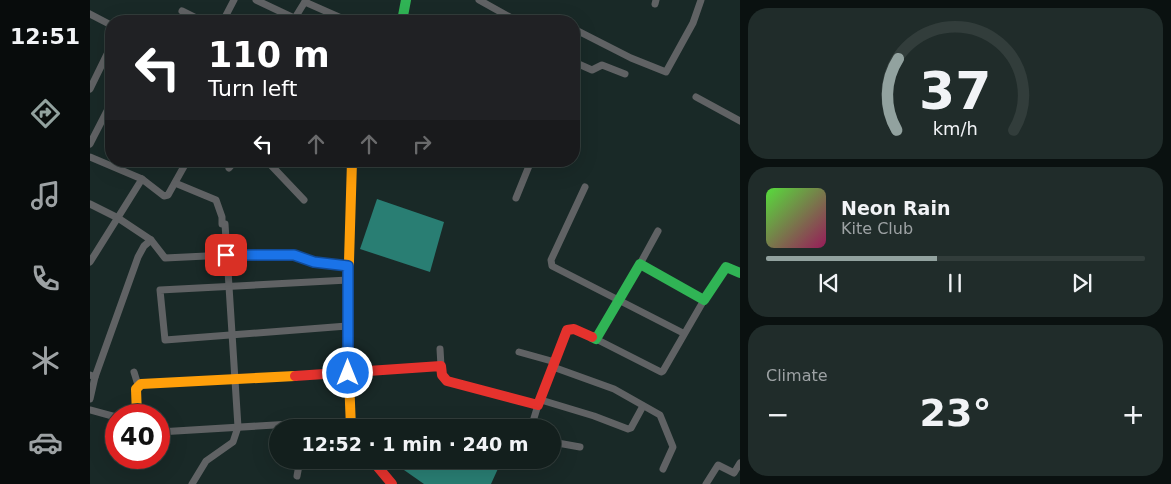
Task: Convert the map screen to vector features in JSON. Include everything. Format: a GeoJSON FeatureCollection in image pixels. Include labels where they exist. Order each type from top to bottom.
{"type":"FeatureCollection","features":[{"type":"Feature","properties":{"kind":"street"},"geometry":{"type":"LineString","coordinates":[[226,15],[234,0]]}},
{"type":"Feature","properties":{"kind":"street"},"geometry":{"type":"LineString","coordinates":[[257,0],[284,15]]}},
{"type":"Feature","properties":{"kind":"street"},"geometry":{"type":"LineString","coordinates":[[403,15],[406,0]]}},
{"type":"Feature","properties":{"kind":"street"},"geometry":{"type":"LineString","coordinates":[[479,0],[506,15]]}},
{"type":"Feature","properties":{"kind":"street"},"geometry":{"type":"LineString","coordinates":[[580,31],[631,58],[666,72],[693,23],[701,0]]}},
{"type":"Feature","properties":{"kind":"street"},"geometry":{"type":"LineString","coordinates":[[296,15],[305,1],[335,15]]}},
{"type":"Feature","properties":{"kind":"street"},"geometry":{"type":"LineString","coordinates":[[182,11],[190,15]]}},
{"type":"Feature","properties":{"kind":"street"},"geometry":{"type":"LineString","coordinates":[[90,14],[105,22]]}},
{"type":"Feature","properties":{"kind":"street"},"geometry":{"type":"LineString","coordinates":[[90,89],[105,58]]}},
{"type":"Feature","properties":{"kind":"street"},"geometry":{"type":"LineString","coordinates":[[580,65],[592,70],[602,65],[625,74]]}},
{"type":"Feature","properties":{"kind":"street"},"geometry":{"type":"LineString","coordinates":[[696,97],[740,120]]}},
{"type":"Feature","properties":{"kind":"street"},"geometry":{"type":"LineString","coordinates":[[90,144],[105,115]]}},
{"type":"Feature","properties":{"kind":"street"},"geometry":{"type":"LineString","coordinates":[[90,157],[105,163]]}},
{"type":"Feature","properties":{"kind":"street"},"geometry":{"type":"LineString","coordinates":[[114,167],[142,179],[164,196],[170,192],[184,167]]}},
{"type":"Feature","properties":{"kind":"street"},"geometry":{"type":"LineString","coordinates":[[273,167],[304,200]]}},
{"type":"Feature","properties":{"kind":"street"},"geometry":{"type":"LineString","coordinates":[[351,419],[347,326],[352,167]]}},
{"type":"Feature","properties":{"kind":"street"},"geometry":{"type":"LineString","coordinates":[[516,198],[529,167]]}},
{"type":"Feature","properties":{"kind":"street"},"geometry":{"type":"LineString","coordinates":[[90,262],[142,179]]}},
{"type":"Feature","properties":{"kind":"street"},"geometry":{"type":"LineString","coordinates":[[175,183],[216,200],[224,224],[230,288],[238,427],[233,442],[206,461],[192,484]]}},
{"type":"Feature","properties":{"kind":"street"},"geometry":{"type":"LineString","coordinates":[[585,187],[551,260],[553,267],[684,333]]}},
{"type":"Feature","properties":{"kind":"street"},"geometry":{"type":"LineString","coordinates":[[90,204],[118,218],[151,240],[165,258],[226,255],[294,255],[314,262],[348,266]]}},
{"type":"Feature","properties":{"kind":"street"},"geometry":{"type":"LineString","coordinates":[[596,339],[658,231]]}},
{"type":"Feature","properties":{"kind":"street"},"geometry":{"type":"LineString","coordinates":[[90,399],[92,376],[138,257],[144,246],[151,240]]}},
{"type":"Feature","properties":{"kind":"street"},"geometry":{"type":"LineString","coordinates":[[640,264],[704,300]]}},
{"type":"Feature","properties":{"kind":"street"},"geometry":{"type":"LineString","coordinates":[[534,419],[567,330],[570,328],[596,339],[661,372],[726,267],[740,273]]}},
{"type":"Feature","properties":{"kind":"street"},"geometry":{"type":"LineString","coordinates":[[347,326],[165,340],[160,290],[230,288],[348,280]]}},
{"type":"Feature","properties":{"kind":"street"},"geometry":{"type":"LineString","coordinates":[[440,349],[442,375],[447,381],[594,416],[628,429],[631,428],[643,406]]}},
{"type":"Feature","properties":{"kind":"street"},"geometry":{"type":"LineString","coordinates":[[519,352],[554,364],[614,389],[660,415],[673,446],[663,470]]}},
{"type":"Feature","properties":{"kind":"street"},"geometry":{"type":"LineString","coordinates":[[139,386],[260,376],[348,373],[441,366]]}},
{"type":"Feature","properties":{"kind":"street"},"geometry":{"type":"LineString","coordinates":[[134,372],[139,386]]}},
{"type":"Feature","properties":{"kind":"street"},"geometry":{"type":"LineString","coordinates":[[137,404],[136,389],[139,386]]}},
{"type":"Feature","properties":{"kind":"street"},"geometry":{"type":"LineString","coordinates":[[90,410],[105,414]]}},
{"type":"Feature","properties":{"kind":"street"},"geometry":{"type":"LineString","coordinates":[[170,431],[269,427]]}},
{"type":"Feature","properties":{"kind":"street"},"geometry":{"type":"LineString","coordinates":[[561,444],[580,447]]}},
{"type":"Feature","properties":{"kind":"street"},"geometry":{"type":"LineString","coordinates":[[706,484],[718,466],[734,473],[740,463]]}},
{"type":"Feature","properties":{"kind":"street"},"geometry":{"type":"LineString","coordinates":[[297,476],[298,469]]}},
{"type":"Feature","properties":{"kind":"street"},"geometry":{"type":"LineString","coordinates":[[379,469],[390,483]]}},
{"type":"Feature","properties":{"kind":"shaded area"},"geometry":{"type":"Polygon","coordinates":[[[377,199],[444,222],[430,272],[360,249],[377,199]]]}},
{"type":"Feature","properties":{"kind":"shaded area"},"geometry":{"type":"Polygon","coordinates":[[[498,469],[491,484],[424,484],[404,470],[498,469]]]}},
{"type":"Feature","properties":{"kind":"traffic: fast"},"geometry":{"type":"LineString","coordinates":[[403,15],[406,0]]}},
{"type":"Feature","properties":{"kind":"traffic: fast"},"geometry":{"type":"LineString","coordinates":[[592,337],[596,339],[640,264],[704,300],[726,267],[740,273]]}},
{"type":"Feature","properties":{"kind":"traffic: slow"},"geometry":{"type":"LineString","coordinates":[[351,419],[347,328],[352,167]]}},
{"type":"Feature","properties":{"kind":"traffic: slow"},"geometry":{"type":"LineString","coordinates":[[137,404],[136,389],[141,384],[295,376]]}},
{"type":"Feature","properties":{"kind":"traffic: jam"},"geometry":{"type":"LineString","coordinates":[[295,376],[441,366],[442,375],[447,381],[538,405],[567,330],[574,329],[592,337]]}},
{"type":"Feature","properties":{"kind":"traffic: jam"},"geometry":{"type":"LineString","coordinates":[[380,469],[392,484]]}},
{"type":"Feature","properties":{"kind":"route"},"geometry":{"type":"LineString","coordinates":[[226,255],[294,255],[314,262],[348,266],[348,373]]}}]}
